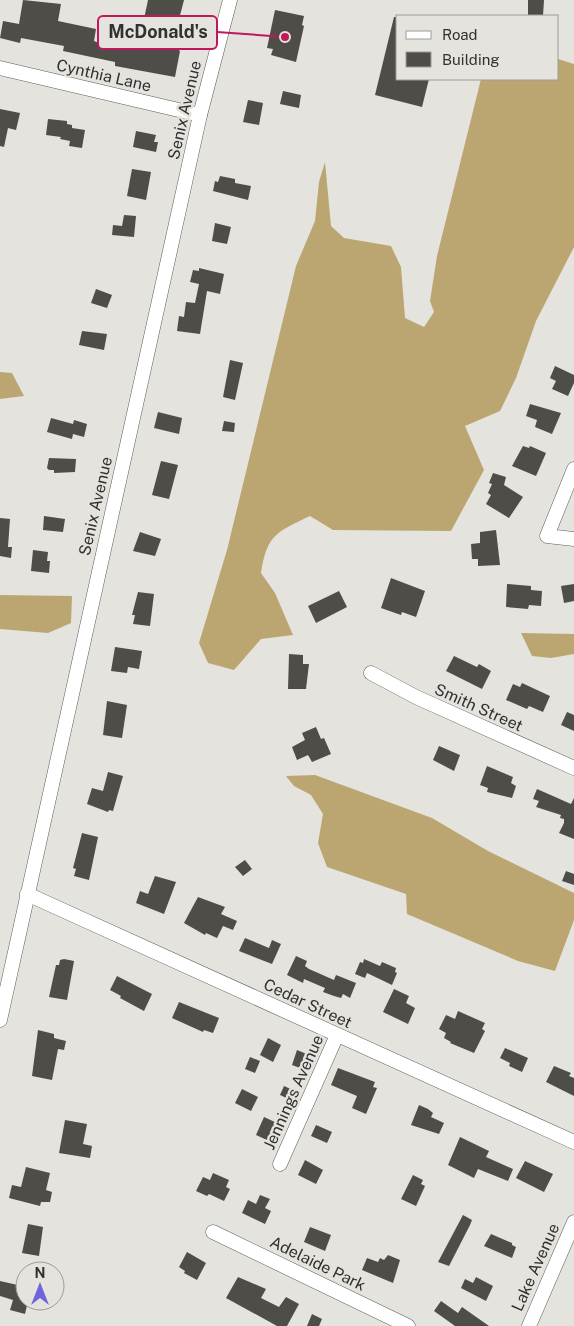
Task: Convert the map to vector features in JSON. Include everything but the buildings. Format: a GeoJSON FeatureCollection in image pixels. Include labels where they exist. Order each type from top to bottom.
{"type":"FeatureCollection","features":[{"type":"Feature","properties":{"kind":"street","name":"Senix Avenue"},"geometry":{"type":"LineString","coordinates":[[0,1020],[200,116],[230,0]]}},
{"type":"Feature","properties":{"kind":"street","name":"Cynthia Lane"},"geometry":{"type":"LineString","coordinates":[[0,68],[200,116]]}},
{"type":"Feature","properties":{"kind":"street"},"geometry":{"type":"LineString","coordinates":[[574,470],[547,536],[574,539]]}},
{"type":"Feature","properties":{"kind":"street","name":"Smith Street"},"geometry":{"type":"LineString","coordinates":[[371,673],[416,697],[574,768]]}},
{"type":"Feature","properties":{"kind":"street","name":"Cedar Street"},"geometry":{"type":"LineString","coordinates":[[28,894],[574,1142]]}},
{"type":"Feature","properties":{"kind":"street","name":"Jennings Avenue"},"geometry":{"type":"LineString","coordinates":[[280,1164],[337,1035]]}},
{"type":"Feature","properties":{"kind":"street","name":"Lake Avenue"},"geometry":{"type":"LineString","coordinates":[[529,1326],[574,1222]]}},
{"type":"Feature","properties":{"kind":"street","name":"Adelaide Park"},"geometry":{"type":"LineString","coordinates":[[213,1232],[408,1326]]}},
{"type":"Feature","properties":{"kind":"shaded area"},"geometry":{"type":"Polygon","coordinates":[[[559,59],[574,64],[574,247],[536,321],[516,378],[500,411],[465,426],[484,470],[451,531],[333,530],[310,516],[289,526],[270,542],[263,560],[261,573],[275,593],[293,635],[261,639],[234,670],[208,663],[199,643],[227,550],[296,266],[315,221],[319,182],[325,162],[331,226],[344,238],[391,246],[401,267],[405,318],[424,327],[434,312],[430,301],[437,256],[481,80],[559,80],[559,59]]]}},
{"type":"Feature","properties":{"kind":"shaded area"},"geometry":{"type":"Polygon","coordinates":[[[0,372],[12,373],[24,396],[0,399],[0,372]]]}},
{"type":"Feature","properties":{"kind":"shaded area"},"geometry":{"type":"Polygon","coordinates":[[[0,595],[72,596],[71,623],[48,633],[0,629],[0,595]]]}},
{"type":"Feature","properties":{"kind":"shaded area"},"geometry":{"type":"Polygon","coordinates":[[[521,633],[574,634],[574,654],[551,658],[532,656],[521,633]]]}},
{"type":"Feature","properties":{"kind":"shaded area"},"geometry":{"type":"Polygon","coordinates":[[[315,775],[432,818],[488,851],[574,893],[574,920],[555,971],[518,961],[407,914],[406,894],[327,867],[318,843],[323,814],[311,795],[294,786],[286,776],[315,775]]]}},
{"type":"Feature","properties":{"kind":"place","name":"McDonald's"},"geometry":{"type":"Point","coordinates":[285,37]}}]}
